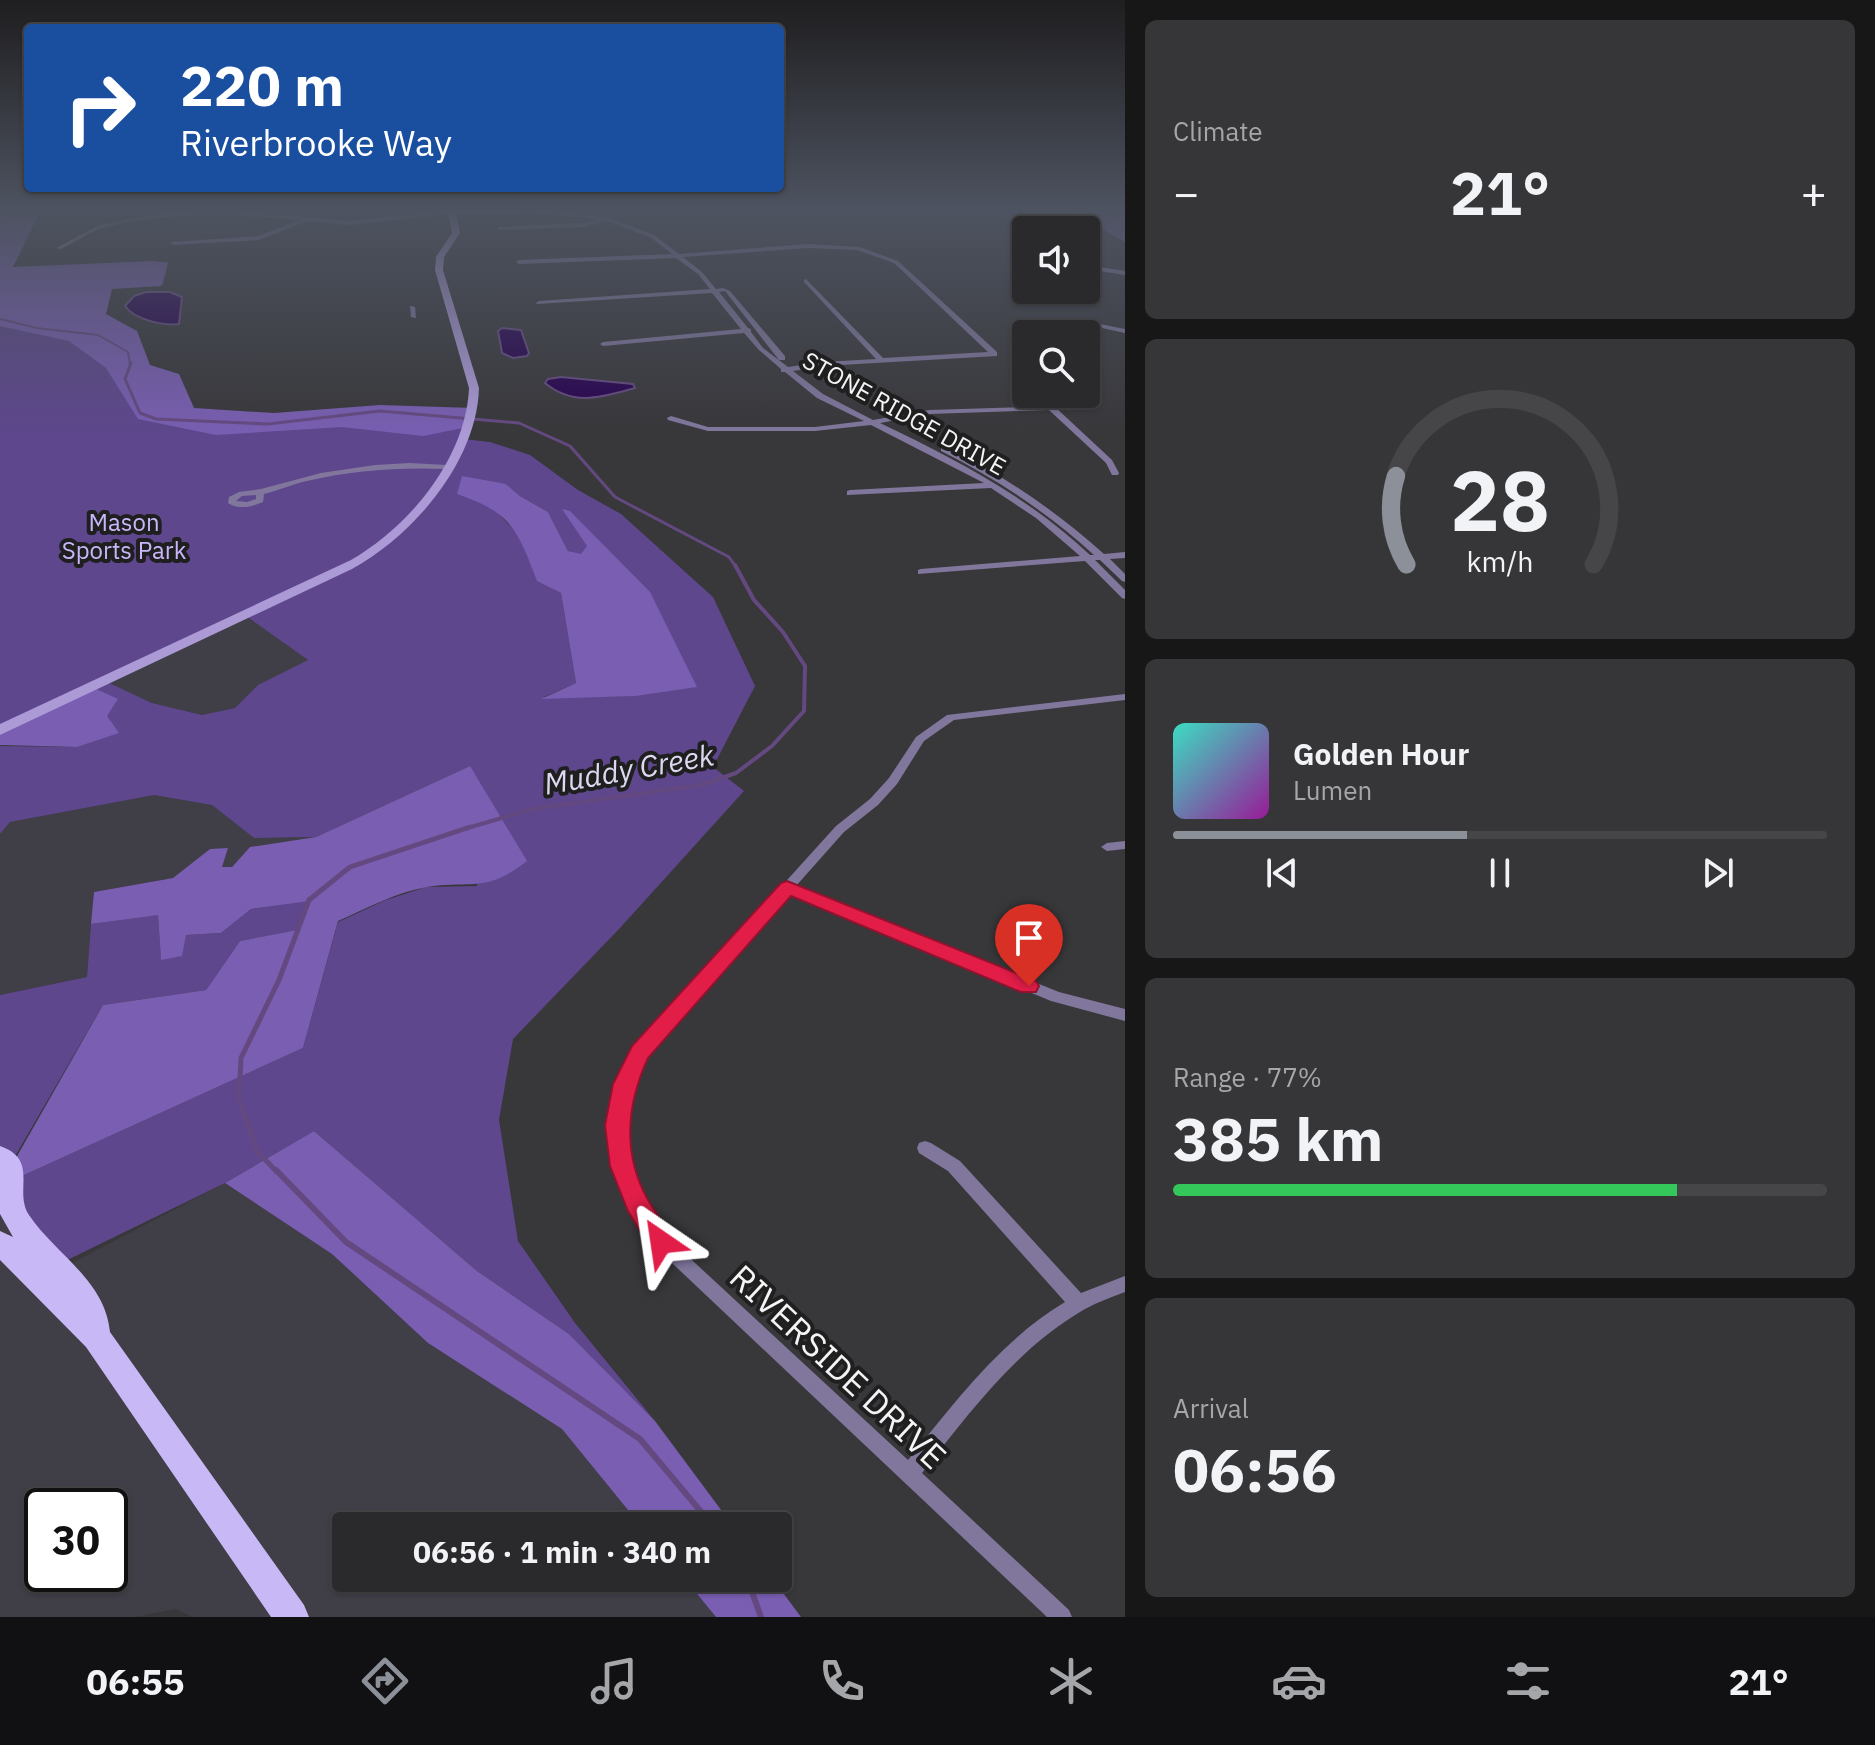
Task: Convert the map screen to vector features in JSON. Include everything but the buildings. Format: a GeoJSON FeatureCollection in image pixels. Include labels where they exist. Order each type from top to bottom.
{"type":"FeatureCollection","features":[{"type":"Feature","properties":{"kind":"main road"},"geometry":{"type":"LineString","coordinates":[[0,1157],[11,1171],[5,1200],[16,1220],[70,1279],[97,1321],[96,1337]]}},
{"type":"Feature","properties":{"kind":"main road"},"geometry":{"type":"LineString","coordinates":[[0,1244],[21,1259],[96,1337],[292,1617]]}},
{"type":"Feature","properties":{"kind":"street"},"geometry":{"type":"LineString","coordinates":[[0,730],[364,557],[408,522],[447,467],[468,427],[474,408],[474,388],[443,284]]}},
{"type":"Feature","properties":{"kind":"street","name":"STONE RIDGE DRIVE"},"geometry":{"type":"LineString","coordinates":[[709,284],[746,330],[820,396],[979,466],[1057,517],[1125,579]]}},
{"type":"Feature","properties":{"kind":"street","name":"STONE RIDGE DRIVE"},"geometry":{"type":"LineString","coordinates":[[720,284],[788,369]]}},
{"type":"Feature","properties":{"kind":"street"},"geometry":{"type":"LineString","coordinates":[[809,284],[882,361]]}},
{"type":"Feature","properties":{"kind":"street"},"geometry":{"type":"LineString","coordinates":[[788,369],[994,354],[920,284]]}},
{"type":"Feature","properties":{"kind":"street"},"geometry":{"type":"LineString","coordinates":[[539,303],[726,290]]}},
{"type":"Feature","properties":{"kind":"street"},"geometry":{"type":"LineString","coordinates":[[412,307],[414,317]]}},
{"type":"Feature","properties":{"kind":"street"},"geometry":{"type":"LineString","coordinates":[[1100,326],[1125,331]]}},
{"type":"Feature","properties":{"kind":"street"},"geometry":{"type":"LineString","coordinates":[[603,344],[756,330]]}},
{"type":"Feature","properties":{"kind":"street"},"geometry":{"type":"LineString","coordinates":[[671,418],[692,426],[730,430],[837,428],[929,412],[1051,408],[1109,462],[1115,473]]}},
{"type":"Feature","properties":{"kind":"street","name":"STONE RIDGE DRIVE"},"geometry":{"type":"LineString","coordinates":[[875,421],[993,486],[1034,513],[1089,558],[1125,596]]}},
{"type":"Feature","properties":{"kind":"street"},"geometry":{"type":"LineString","coordinates":[[260,493],[279,485],[367,467],[401,464],[447,467]]}},
{"type":"Feature","properties":{"kind":"street"},"geometry":{"type":"LineString","coordinates":[[850,493],[993,486],[1005,482]]}},
{"type":"Feature","properties":{"kind":"street"},"geometry":{"type":"LineString","coordinates":[[921,572],[1125,555]]}},
{"type":"Feature","properties":{"kind":"street","name":"RIVERSIDE DRIVE"},"geometry":{"type":"LineString","coordinates":[[1062,1617],[661,1242],[637,1204],[622,1166],[617,1125],[625,1084],[640,1052],[840,829],[874,802],[893,781],[920,739],[934,727],[951,717],[979,712],[1125,697]]}},
{"type":"Feature","properties":{"kind":"street"},"geometry":{"type":"LineString","coordinates":[[1107,847],[1125,845]]}},
{"type":"Feature","properties":{"kind":"street"},"geometry":{"type":"LineString","coordinates":[[787,887],[1056,997],[1125,1015]]}},
{"type":"Feature","properties":{"kind":"street"},"geometry":{"type":"LineString","coordinates":[[925,1148],[954,1166],[1078,1303]]}},
{"type":"Feature","properties":{"kind":"street"},"geometry":{"type":"LineString","coordinates":[[910,1473],[967,1402],[1018,1347],[1078,1303],[1125,1284]]}},
{"type":"Feature","properties":{"kind":"shaded area"},"geometry":{"type":"Polygon","coordinates":[[[0,284],[161,284],[112,289],[106,314],[137,331],[150,365],[179,374],[194,408],[274,413],[380,405],[474,408],[468,427],[423,436],[342,427],[216,435],[138,419],[106,368],[69,341],[0,326],[0,284]]]}},
{"type":"Feature","properties":{"kind":"shaded area"},"geometry":{"type":"Polygon","coordinates":[[[146,292],[170,292],[182,297],[179,324],[149,321],[129,311],[125,306],[134,296],[146,292]]]}},
{"type":"Feature","properties":{"kind":"shaded area"},"geometry":{"type":"Polygon","coordinates":[[[502,328],[521,330],[529,353],[527,356],[513,358],[502,353],[498,331],[502,328]]]}},
{"type":"Feature","properties":{"kind":"shaded area"},"geometry":{"type":"Polygon","coordinates":[[[561,377],[633,384],[635,388],[600,397],[578,398],[545,383],[548,379],[561,377]]]}},
{"type":"Feature","properties":{"kind":"shaded area"},"geometry":{"type":"Polygon","coordinates":[[[462,476],[506,484],[548,512],[568,551],[581,554],[587,546],[562,509],[570,511],[650,592],[697,687],[635,696],[541,699],[576,683],[561,593],[537,581],[524,548],[501,516],[457,494],[462,476]]]}},
{"type":"Feature","properties":{"kind":"shaded area"},"geometry":{"type":"Polygon","coordinates":[[[246,616],[308,660],[258,685],[235,708],[202,715],[152,703],[106,682],[246,616]]]}},
{"type":"Feature","properties":{"kind":"shaded area"},"geometry":{"type":"Polygon","coordinates":[[[94,688],[118,699],[107,716],[119,733],[77,747],[0,745],[0,730],[94,688]]]}},
{"type":"Feature","properties":{"kind":"shaded area"},"geometry":{"type":"Polygon","coordinates":[[[470,766],[527,861],[489,882],[415,889],[338,921],[303,1048],[0,1186],[103,1005],[206,990],[240,941],[298,930],[309,901],[251,909],[221,933],[186,935],[182,956],[161,960],[158,915],[91,924],[94,892],[173,878],[210,849],[228,848],[222,867],[232,867],[250,847],[316,837],[470,766]]]}},
{"type":"Feature","properties":{"kind":"shaded area"},"geometry":{"type":"Polygon","coordinates":[[[154,795],[212,805],[254,838],[316,837],[250,847],[232,867],[221,867],[210,849],[173,878],[94,892],[87,977],[0,995],[0,835],[9,822],[154,795]]]}},
{"type":"Feature","properties":{"kind":"shaded area"},"geometry":{"type":"Polygon","coordinates":[[[314,1131],[477,1271],[569,1334],[655,1421],[723,1512],[630,1512],[562,1429],[428,1343],[332,1254],[225,1183],[314,1131]]]}},
{"type":"Feature","properties":{"kind":"shaded area"},"geometry":{"type":"Polygon","coordinates":[[[225,1183],[332,1254],[428,1343],[562,1429],[630,1512],[332,1512],[332,1592],[695,1592],[716,1617],[193,1617],[175,1609],[136,1617],[0,1617],[0,1192],[53,1273],[225,1183]]]}},
{"type":"Feature","properties":{"kind":"shaded area"},"geometry":{"type":"Polygon","coordinates":[[[695,1592],[782,1592],[801,1617],[716,1617],[695,1592]]]}},
{"type":"Feature","properties":{"kind":"green space","name":"Mason Sports Park"},"geometry":{"type":"Polygon","coordinates":[[[0,284],[163,284],[110,287],[98,335],[141,413],[471,420],[463,439],[490,442],[530,455],[578,490],[621,514],[713,597],[755,686],[713,767],[744,791],[620,928],[513,1039],[499,1120],[518,1241],[575,1323],[655,1421],[569,1334],[477,1271],[314,1131],[225,1183],[53,1267],[0,1186],[303,1048],[338,922],[386,900],[426,887],[477,886],[470,766],[316,837],[254,838],[212,805],[154,795],[10,822],[0,834],[0,746],[77,747],[0,730],[0,284]],[[506,484],[491,506],[519,535],[537,580],[561,593],[576,683],[544,697],[635,696],[587,547],[581,555],[568,551],[548,512],[506,484]],[[246,616],[107,682],[152,703],[202,715],[235,708],[258,685],[308,660],[246,616]]]}},
{"type":"Feature","properties":{"kind":"green space"},"geometry":{"type":"Polygon","coordinates":[[[309,900],[298,931],[240,941],[206,990],[103,1005],[0,1182],[0,995],[87,977],[91,924],[158,914],[161,959],[185,935],[221,933],[251,909],[309,900]]]}},
{"type":"Feature","properties":{"kind":"waterway","name":"Muddy Creek"},"geometry":{"type":"LineString","coordinates":[[0,319],[37,328],[98,335],[128,352],[130,365]]}},
{"type":"Feature","properties":{"kind":"waterway","name":"Muddy Creek"},"geometry":{"type":"LineString","coordinates":[[131,363],[125,379],[140,413],[156,419],[268,424],[380,411],[519,423],[570,446],[615,497],[729,557],[736,567]]}},
{"type":"Feature","properties":{"kind":"waterway","name":"Muddy Creek"},"geometry":{"type":"LineString","coordinates":[[464,829],[533,809],[701,785],[736,773],[772,746],[804,711],[805,666],[783,632],[754,600],[735,565]]}},
{"type":"Feature","properties":{"kind":"waterway","name":"Muddy Creek"},"geometry":{"type":"LineString","coordinates":[[464,829],[470,827]]}},
{"type":"Feature","properties":{"kind":"waterway","name":"Muddy Creek"},"geometry":{"type":"LineString","coordinates":[[277,1172],[257,1151],[239,1099],[241,1058],[279,980],[309,900],[350,867],[464,829]]}},
{"type":"Feature","properties":{"kind":"waterway","name":"Muddy Creek"},"geometry":{"type":"LineString","coordinates":[[276,1170],[346,1242],[640,1439],[701,1512]]}},
{"type":"Feature","properties":{"kind":"waterway","name":"Muddy Creek"},"geometry":{"type":"LineString","coordinates":[[752,1592],[761,1617]]}},
{"type":"Feature","properties":{"kind":"route"},"geometry":{"type":"LineString","coordinates":[[661,1242],[637,1204],[622,1166],[617,1125],[625,1084],[640,1052],[787,887],[1029,986]]}}]}
